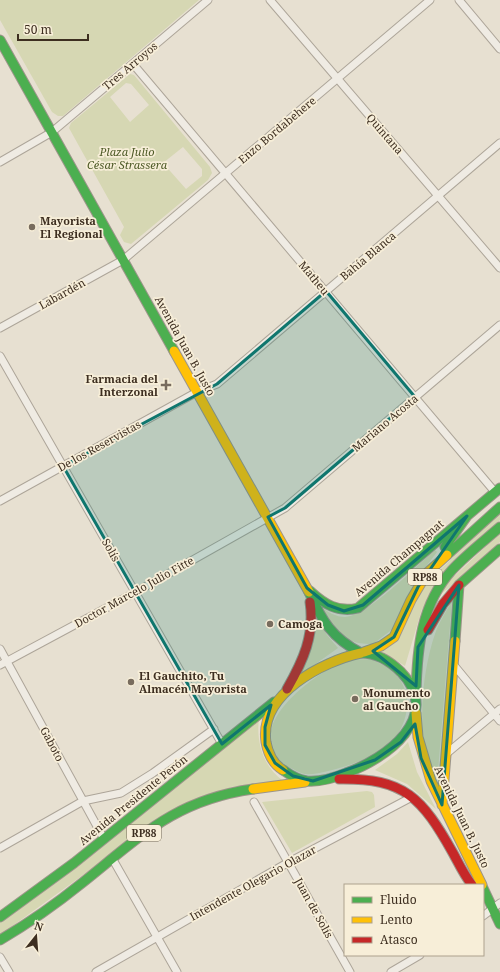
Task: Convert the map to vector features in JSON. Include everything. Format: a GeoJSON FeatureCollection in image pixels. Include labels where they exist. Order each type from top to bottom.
{"type":"FeatureCollection","features":[{"type":"Feature","properties":{"kind":"main road","name":"Avenida Juan B. Justo"},"geometry":{"type":"LineString","coordinates":[[0,40],[268,517],[330,632],[344,645],[362,652]]}},
{"type":"Feature","properties":{"kind":"main road","name":"Avenida Champagnat"},"geometry":{"type":"LineString","coordinates":[[307,588],[319,599],[336,609],[350,611],[358,608],[498,490]]}},
{"type":"Feature","properties":{"kind":"main road","name":"RP88"},"geometry":{"type":"LineString","coordinates":[[313,781],[299,779],[287,774],[275,763],[267,752],[265,727],[272,709],[282,695],[331,661],[381,646],[394,637],[401,625],[411,600],[427,573],[500,507]]}},
{"type":"Feature","properties":{"kind":"main road"},"geometry":{"type":"LineString","coordinates":[[427,573],[467,516]]}},
{"type":"Feature","properties":{"kind":"main road","name":"RP88"},"geometry":{"type":"LineString","coordinates":[[0,940],[53,906],[112,858],[166,818],[194,803],[233,791],[323,780],[369,764],[392,750],[405,737],[416,712],[418,648],[427,614],[439,585],[456,566],[500,527]]}},
{"type":"Feature","properties":{"kind":"main road"},"geometry":{"type":"LineString","coordinates":[[418,648],[443,604],[459,585],[500,549]]}},
{"type":"Feature","properties":{"kind":"main road"},"geometry":{"type":"LineString","coordinates":[[442,805],[459,585]]}},
{"type":"Feature","properties":{"kind":"main road"},"geometry":{"type":"LineString","coordinates":[[282,695],[301,663],[309,643],[312,607],[307,588]]}},
{"type":"Feature","properties":{"kind":"main road","name":"RP88"},"geometry":{"type":"LineString","coordinates":[[362,652],[383,658],[398,669],[410,682],[416,699]]}},
{"type":"Feature","properties":{"kind":"main road","name":"Avenida Presidente Perón"},"geometry":{"type":"LineString","coordinates":[[0,917],[104,839],[282,695]]}},
{"type":"Feature","properties":{"kind":"main road","name":"Avenida Juan B. Justo"},"geometry":{"type":"LineString","coordinates":[[416,712],[416,734],[421,758],[431,786],[482,884]]}},
{"type":"Feature","properties":{"kind":"main road","name":"Avenida Juan B. Justo"},"geometry":{"type":"LineString","coordinates":[[323,780],[374,778],[394,785],[412,797],[432,817],[471,884]]}},
{"type":"Feature","properties":{"kind":"main road"},"geometry":{"type":"LineString","coordinates":[[484,890],[500,924]]}},
{"type":"Feature","properties":{"kind":"main road"},"geometry":{"type":"LineString","coordinates":[[484,900],[492,910]]}},
{"type":"Feature","properties":{"kind":"street","name":"Tres Arroyos"},"geometry":{"type":"LineString","coordinates":[[0,162],[52,132],[208,0]]}},
{"type":"Feature","properties":{"kind":"street","name":"Quintana"},"geometry":{"type":"LineString","coordinates":[[270,0],[500,268]]}},
{"type":"Feature","properties":{"kind":"street","name":"Enzo Bordabehere"},"geometry":{"type":"LineString","coordinates":[[123,260],[430,0]]}},
{"type":"Feature","properties":{"kind":"street"},"geometry":{"type":"LineString","coordinates":[[459,0],[500,49]]}},
{"type":"Feature","properties":{"kind":"street","name":"Matheu"},"geometry":{"type":"LineString","coordinates":[[133,64],[415,397],[498,490]]}},
{"type":"Feature","properties":{"kind":"street","name":"Bahía Blanca"},"geometry":{"type":"LineString","coordinates":[[217,384],[500,143]]}},
{"type":"Feature","properties":{"kind":"street","name":"Labardén"},"geometry":{"type":"LineString","coordinates":[[0,328],[123,260]]}},
{"type":"Feature","properties":{"kind":"street","name":"Mariano Acosta"},"geometry":{"type":"LineString","coordinates":[[268,517],[285,508],[500,326]]}},
{"type":"Feature","properties":{"kind":"street","name":"Solís"},"geometry":{"type":"LineString","coordinates":[[0,356],[222,744]]}},
{"type":"Feature","properties":{"kind":"street","name":"De los Reservistas"},"geometry":{"type":"LineString","coordinates":[[0,501],[197,392],[217,384]]}},
{"type":"Feature","properties":{"kind":"street","name":"Doctor Marcelo Julio Fitte"},"geometry":{"type":"LineString","coordinates":[[0,665],[136,592],[268,517]]}},
{"type":"Feature","properties":{"kind":"street","name":"Gaboto"},"geometry":{"type":"LineString","coordinates":[[0,649],[104,839]]}},
{"type":"Feature","properties":{"kind":"street"},"geometry":{"type":"LineString","coordinates":[[453,664],[500,721]]}},
{"type":"Feature","properties":{"kind":"street"},"geometry":{"type":"LineString","coordinates":[[446,754],[500,709]]}},
{"type":"Feature","properties":{"kind":"street"},"geometry":{"type":"LineString","coordinates":[[0,848],[83,801],[121,793],[153,773],[214,729]]}},
{"type":"Feature","properties":{"kind":"street","name":"Intendente Olegario Olazar"},"geometry":{"type":"LineString","coordinates":[[96,972],[289,862],[412,797]]}},
{"type":"Feature","properties":{"kind":"street","name":"Juan de Solís"},"geometry":{"type":"LineString","coordinates":[[254,802],[350,972]]}},
{"type":"Feature","properties":{"kind":"street"},"geometry":{"type":"LineString","coordinates":[[112,858],[177,972]]}},
{"type":"Feature","properties":{"kind":"street"},"geometry":{"type":"LineString","coordinates":[[484,915],[500,903]]}},
{"type":"Feature","properties":{"kind":"street"},"geometry":{"type":"LineString","coordinates":[[0,956],[9,972]]}},
{"type":"Feature","properties":{"kind":"street"},"geometry":{"type":"LineString","coordinates":[[391,972],[418,956]]}},
{"type":"Feature","properties":{"kind":"highlighted area"},"geometry":{"type":"Polygon","coordinates":[[[326,291],[415,397],[285,508],[268,517],[307,588],[328,605],[344,611],[363,605],[467,516],[418,587],[394,637],[373,651],[416,686],[418,647],[459,585],[442,805],[421,758],[415,724],[401,742],[375,760],[313,781],[293,776],[275,763],[265,745],[265,727],[271,705],[222,744],[63,466],[217,384],[326,291]]]}},
{"type":"Feature","properties":{"kind":"green space"},"geometry":{"type":"Polygon","coordinates":[[[0,0],[199,0],[63,116],[58,116],[52,112],[0,20],[0,0]]]}},
{"type":"Feature","properties":{"kind":"green space","name":"Plaza Julio César Strassera"},"geometry":{"type":"Polygon","coordinates":[[[130,74],[134,75],[210,167],[212,173],[208,180],[131,244],[124,242],[120,235],[124,227],[69,128],[71,123],[130,74]],[[126,83],[110,97],[130,122],[149,105],[131,84],[126,83]],[[183,147],[163,163],[186,189],[202,176],[202,169],[183,147]]]}},
{"type":"Feature","properties":{"kind":"green space"},"geometry":{"type":"Polygon","coordinates":[[[500,513],[500,520],[422,609],[405,666],[381,651],[425,584],[500,513]]]}},
{"type":"Feature","properties":{"kind":"green space"},"geometry":{"type":"Polygon","coordinates":[[[500,533],[500,542],[437,598],[445,585],[500,533]]]}},
{"type":"Feature","properties":{"kind":"green space"},"geometry":{"type":"Polygon","coordinates":[[[435,550],[437,552],[419,576],[394,628],[373,644],[354,642],[340,634],[320,606],[338,616],[345,617],[355,614],[379,600],[435,550]]]}},
{"type":"Feature","properties":{"kind":"green space"},"geometry":{"type":"Polygon","coordinates":[[[452,601],[438,771],[436,776],[429,761],[425,744],[422,706],[430,649],[435,634],[452,601]]]}},
{"type":"Feature","properties":{"kind":"green space"},"geometry":{"type":"Polygon","coordinates":[[[317,618],[327,635],[338,648],[300,675],[313,644],[317,618]]]}},
{"type":"Feature","properties":{"kind":"green space"},"geometry":{"type":"Polygon","coordinates":[[[371,659],[387,667],[397,675],[403,685],[406,695],[407,706],[405,717],[396,737],[388,746],[382,751],[361,761],[313,774],[299,772],[280,761],[274,749],[271,734],[273,723],[279,712],[288,701],[311,681],[334,666],[347,660],[371,659]]]}},
{"type":"Feature","properties":{"kind":"green space"},"geometry":{"type":"Polygon","coordinates":[[[259,719],[258,727],[262,752],[270,768],[282,780],[231,787],[108,857],[0,935],[0,921],[259,719]]]}},
{"type":"Feature","properties":{"kind":"green space"},"geometry":{"type":"Polygon","coordinates":[[[408,742],[417,772],[436,809],[407,784],[375,770],[397,754],[408,742]]]}},
{"type":"Feature","properties":{"kind":"green space"},"geometry":{"type":"Polygon","coordinates":[[[367,791],[372,792],[374,795],[375,807],[292,853],[262,802],[367,791]]]}},
{"type":"Feature","properties":{"kind":"traffic: fast"},"geometry":{"type":"LineString","coordinates":[[0,40],[174,351]]}},
{"type":"Feature","properties":{"kind":"traffic: fast"},"geometry":{"type":"LineString","coordinates":[[310,591],[321,600],[332,606],[344,609],[358,608],[500,488]]}},
{"type":"Feature","properties":{"kind":"traffic: fast"},"geometry":{"type":"LineString","coordinates":[[447,555],[500,507]]}},
{"type":"Feature","properties":{"kind":"traffic: fast"},"geometry":{"type":"LineString","coordinates":[[445,547],[467,516]]}},
{"type":"Feature","properties":{"kind":"traffic: fast"},"geometry":{"type":"LineString","coordinates":[[416,693],[420,644],[427,612],[433,597],[452,570],[500,527]]}},
{"type":"Feature","properties":{"kind":"traffic: fast"},"geometry":{"type":"LineString","coordinates":[[455,641],[459,585],[500,549]]}},
{"type":"Feature","properties":{"kind":"traffic: fast"},"geometry":{"type":"LineString","coordinates":[[309,592],[329,628],[342,641],[361,653]]}},
{"type":"Feature","properties":{"kind":"traffic: fast"},"geometry":{"type":"LineString","coordinates":[[283,770],[297,778],[307,781],[332,778],[378,758],[405,734],[413,720],[416,705],[413,689],[401,672],[388,661],[372,654],[361,653]]}},
{"type":"Feature","properties":{"kind":"traffic: fast"},"geometry":{"type":"LineString","coordinates":[[0,917],[74,863],[274,702]]}},
{"type":"Feature","properties":{"kind":"traffic: fast"},"geometry":{"type":"LineString","coordinates":[[0,940],[52,906],[160,822],[180,811],[202,802],[226,794],[253,789]]}},
{"type":"Feature","properties":{"kind":"traffic: fast"},"geometry":{"type":"LineString","coordinates":[[484,890],[500,924]]}},
{"type":"Feature","properties":{"kind":"traffic: slow"},"geometry":{"type":"LineString","coordinates":[[174,351],[309,592]]}},
{"type":"Feature","properties":{"kind":"traffic: slow"},"geometry":{"type":"LineString","coordinates":[[364,652],[381,646],[394,637],[411,600],[427,573],[447,555]]}},
{"type":"Feature","properties":{"kind":"traffic: slow"},"geometry":{"type":"LineString","coordinates":[[442,805],[455,641]]}},
{"type":"Feature","properties":{"kind":"traffic: slow"},"geometry":{"type":"LineString","coordinates":[[283,770],[276,765],[268,750],[266,742],[267,725],[273,709],[283,695],[297,682],[312,672],[346,657],[361,653]]}},
{"type":"Feature","properties":{"kind":"traffic: slow"},"geometry":{"type":"LineString","coordinates":[[416,713],[418,737],[431,781],[482,884]]}},
{"type":"Feature","properties":{"kind":"traffic: slow"},"geometry":{"type":"LineString","coordinates":[[253,789],[305,782]]}},
{"type":"Feature","properties":{"kind":"traffic: jam"},"geometry":{"type":"LineString","coordinates":[[428,630],[443,604],[459,585]]}},
{"type":"Feature","properties":{"kind":"traffic: jam"},"geometry":{"type":"LineString","coordinates":[[287,689],[303,658],[309,637],[311,626],[310,602]]}},
{"type":"Feature","properties":{"kind":"traffic: jam"},"geometry":{"type":"LineString","coordinates":[[339,779],[380,782],[396,787],[409,795],[421,805],[431,818],[471,884]]}},
{"type":"Feature","properties":{"kind":"place","name":"Mayorista El Regional"},"geometry":{"type":"Point","coordinates":[32,227]}},
{"type":"Feature","properties":{"kind":"place","name":"Farmacia del Interzonal"},"geometry":{"type":"Point","coordinates":[166,385]}},
{"type":"Feature","properties":{"kind":"place","name":"Camoga"},"geometry":{"type":"Point","coordinates":[270,624]}},
{"type":"Feature","properties":{"kind":"place","name":"El Gauchito, Tu Almacén Mayorista"},"geometry":{"type":"Point","coordinates":[131,682]}},
{"type":"Feature","properties":{"kind":"place","name":"Monumento al Gaucho"},"geometry":{"type":"Point","coordinates":[355,699]}}]}
